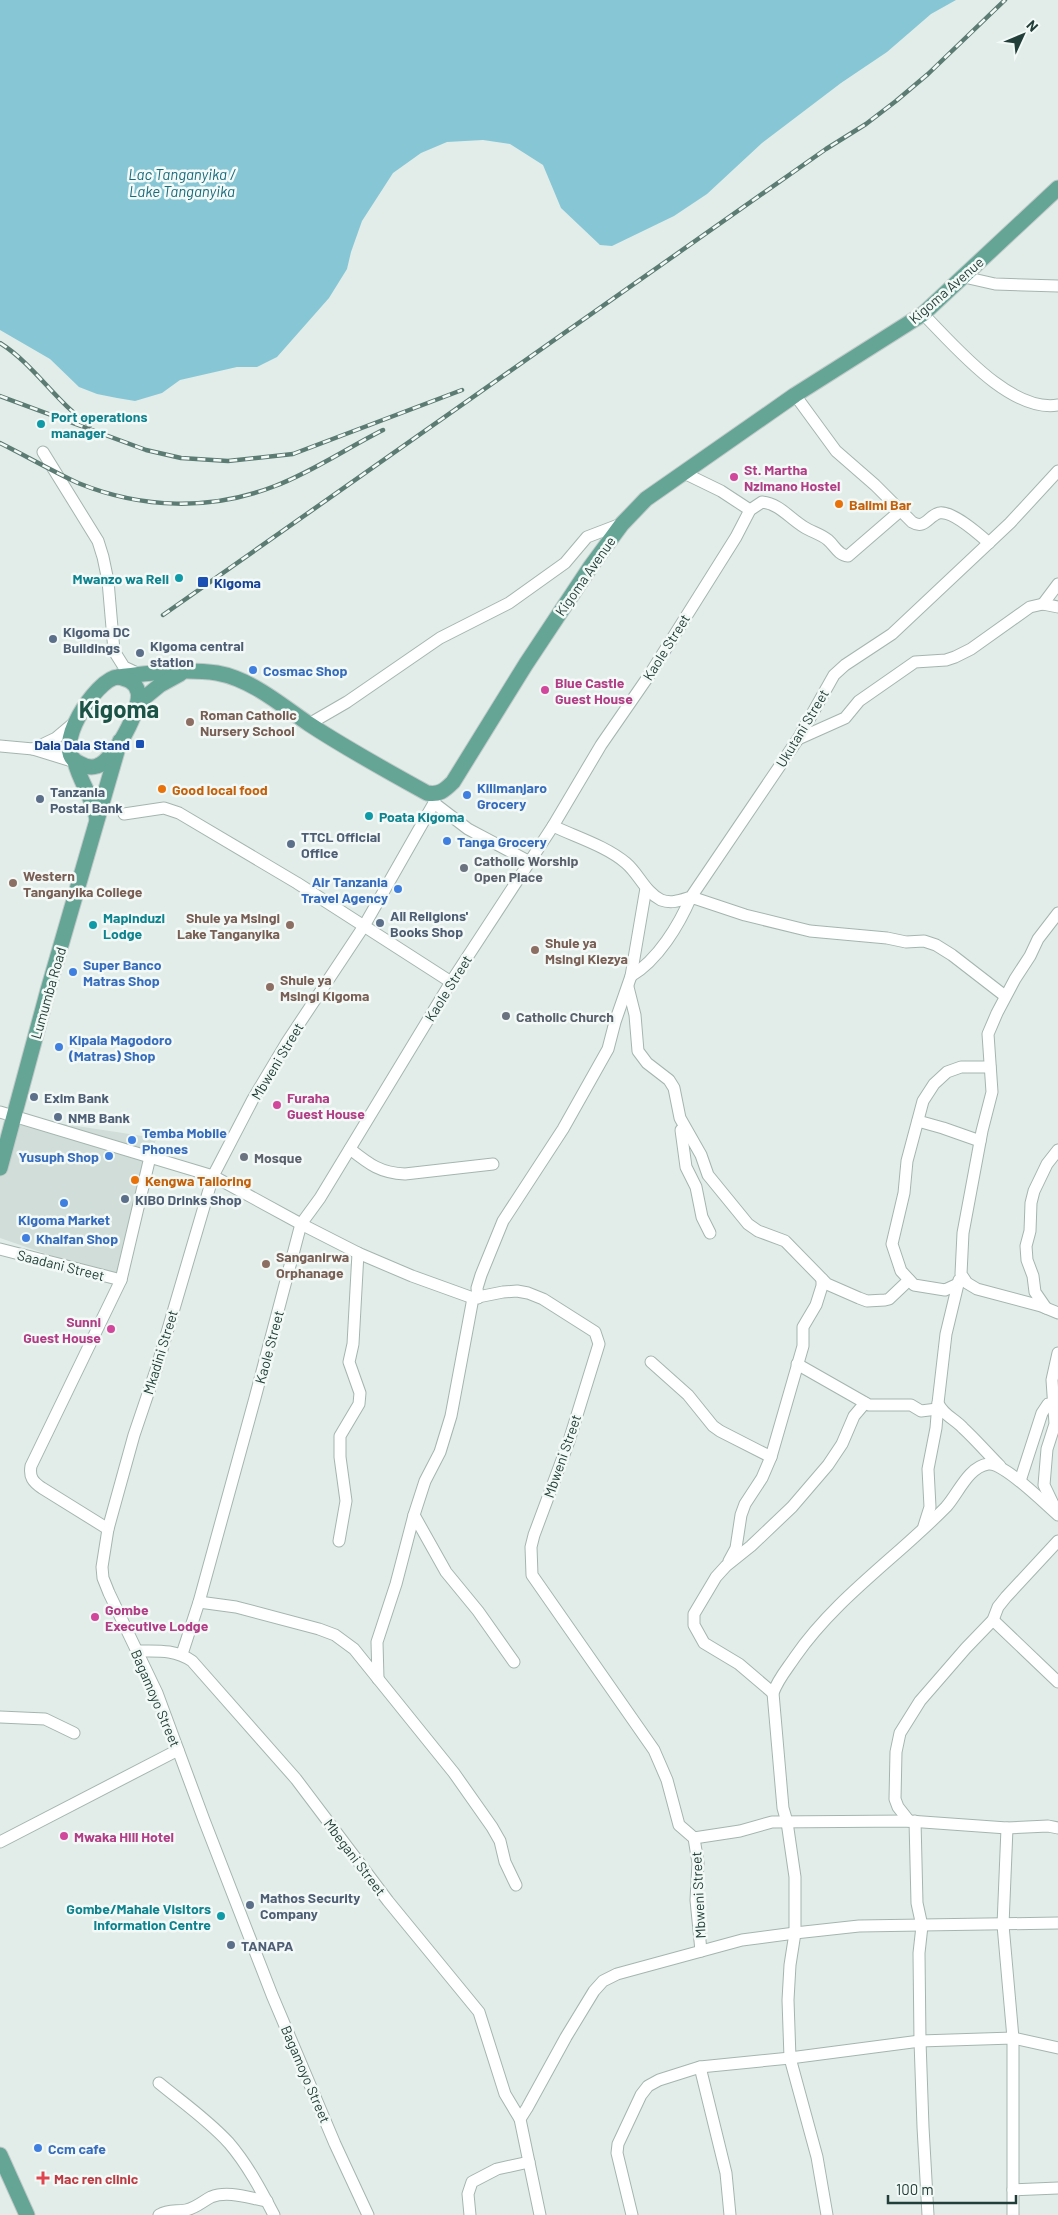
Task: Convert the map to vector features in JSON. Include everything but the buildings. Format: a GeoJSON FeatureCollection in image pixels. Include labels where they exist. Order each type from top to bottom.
{"type":"FeatureCollection","features":[{"type":"Feature","properties":{"kind":"main road","name":"Kigoma Avenue"},"geometry":{"type":"LineString","coordinates":[[435,799],[453,782],[526,664],[591,566],[622,524],[656,490],[684,473],[795,395],[923,314],[964,278],[1058,188]]}},
{"type":"Feature","properties":{"kind":"main road"},"geometry":{"type":"LineString","coordinates":[[138,703],[160,684],[183,672]]}},
{"type":"Feature","properties":{"kind":"main road"},"geometry":{"type":"LineString","coordinates":[[97,819],[91,797],[69,752],[69,744],[78,720],[102,685],[110,678],[139,674],[217,673],[237,679],[260,690],[309,724],[435,799]]}},
{"type":"Feature","properties":{"kind":"main road"},"geometry":{"type":"LineString","coordinates":[[75,762],[88,766],[97,766],[107,759],[120,742],[138,703],[139,695],[135,685],[130,680],[118,677]]}},
{"type":"Feature","properties":{"kind":"main road","name":"Lumumba Road"},"geometry":{"type":"LineString","coordinates":[[0,1168],[120,742]]}},
{"type":"Feature","properties":{"kind":"main road"},"geometry":{"type":"LineString","coordinates":[[0,2155],[27,2215]]}},
{"type":"Feature","properties":{"kind":"street"},"geometry":{"type":"LineString","coordinates":[[964,278],[1005,285],[1058,286]]}},
{"type":"Feature","properties":{"kind":"street"},"geometry":{"type":"LineString","coordinates":[[923,314],[982,372],[1008,392],[1030,403],[1058,405]]}},
{"type":"Feature","properties":{"kind":"street"},"geometry":{"type":"LineString","coordinates":[[795,395],[836,451],[917,525],[923,524],[939,513],[951,516],[970,526],[989,543]]}},
{"type":"Feature","properties":{"kind":"street"},"geometry":{"type":"LineString","coordinates":[[44,452],[98,541],[108,581],[114,650],[124,666],[139,674]]}},
{"type":"Feature","properties":{"kind":"street","name":"Ukutani Street"},"geometry":{"type":"LineString","coordinates":[[629,981],[659,949],[684,913],[691,896],[798,739],[834,675],[845,665],[892,634],[989,543],[1058,471]]}},
{"type":"Feature","properties":{"kind":"street"},"geometry":{"type":"LineString","coordinates":[[684,473],[721,491],[750,510],[762,502],[781,508],[803,526],[822,535],[840,553],[848,556],[900,511]]}},
{"type":"Feature","properties":{"kind":"street","name":"Kaole Street"},"geometry":{"type":"LineString","coordinates":[[182,1654],[199,1602],[289,1276],[301,1224],[320,1198],[451,982],[553,826],[601,746],[650,674],[736,537],[750,510]]}},
{"type":"Feature","properties":{"kind":"street"},"geometry":{"type":"LineString","coordinates":[[309,724],[347,702],[440,638],[509,603],[565,563],[587,537],[622,524]]}},
{"type":"Feature","properties":{"kind":"street"},"geometry":{"type":"LineString","coordinates":[[1043,604],[1058,584]]}},
{"type":"Feature","properties":{"kind":"street"},"geometry":{"type":"LineString","coordinates":[[798,739],[845,718],[859,701],[915,662],[955,657],[975,646],[1030,607],[1043,604],[1058,607]]}},
{"type":"Feature","properties":{"kind":"street"},"geometry":{"type":"LineString","coordinates":[[33,750],[56,738],[78,720]]}},
{"type":"Feature","properties":{"kind":"street"},"geometry":{"type":"LineString","coordinates":[[0,746],[33,750],[75,762]]}},
{"type":"Feature","properties":{"kind":"street"},"geometry":{"type":"LineString","coordinates":[[435,799],[468,829],[530,862]]}},
{"type":"Feature","properties":{"kind":"street","name":"Mbweni Street"},"geometry":{"type":"LineString","coordinates":[[213,1176],[287,1042],[364,926],[435,799]]}},
{"type":"Feature","properties":{"kind":"street"},"geometry":{"type":"LineString","coordinates":[[124,814],[164,808],[180,813],[297,883],[451,982]]}},
{"type":"Feature","properties":{"kind":"street"},"geometry":{"type":"LineString","coordinates":[[553,826],[612,854],[626,863],[646,888],[663,900],[674,902],[691,896],[745,915],[810,931],[887,938],[906,942],[924,941],[936,945],[952,955],[1006,996]]}},
{"type":"Feature","properties":{"kind":"street"},"geometry":{"type":"LineString","coordinates":[[378,1681],[377,1642],[396,1584],[414,1514],[425,1481],[440,1452],[451,1416],[481,1275],[503,1221],[563,1129],[608,1049],[617,1014],[629,981],[646,888]]}},
{"type":"Feature","properties":{"kind":"street"},"geometry":{"type":"LineString","coordinates":[[924,1526],[930,1507],[928,1469],[936,1428],[946,1334],[960,1279],[963,1233],[980,1142],[992,1092],[988,1034],[991,1024],[1038,939],[1058,913]]}},
{"type":"Feature","properties":{"kind":"street"},"geometry":{"type":"LineString","coordinates":[[629,981],[635,1015],[638,1051],[647,1063],[669,1080],[674,1088],[686,1167],[693,1180],[702,1216],[710,1233]]}},
{"type":"Feature","properties":{"kind":"street"},"geometry":{"type":"LineString","coordinates":[[960,1279],[945,1290],[914,1285],[901,1271],[892,1244],[904,1193],[907,1161],[923,1101],[934,1084],[947,1072],[961,1067],[990,1067]]}},
{"type":"Feature","properties":{"kind":"street"},"geometry":{"type":"LineString","coordinates":[[0,1112],[213,1176],[358,1253],[412,1276],[476,1298]]}},
{"type":"Feature","properties":{"kind":"street"},"geometry":{"type":"LineString","coordinates":[[680,1118],[701,1155],[708,1175],[744,1220],[753,1229],[785,1241],[822,1279],[834,1288],[859,1298],[878,1301],[890,1299],[909,1280]]}},
{"type":"Feature","properties":{"kind":"street"},"geometry":{"type":"LineString","coordinates":[[918,1121],[980,1142]]}},
{"type":"Feature","properties":{"kind":"street"},"geometry":{"type":"LineString","coordinates":[[350,1149],[380,1171],[392,1174],[493,1164]]}},
{"type":"Feature","properties":{"kind":"street"},"geometry":{"type":"LineString","coordinates":[[1046,1308],[1035,1292],[1033,1276],[1027,1260],[1026,1246],[1030,1231],[1031,1203],[1034,1191],[1047,1164],[1058,1150]]}},
{"type":"Feature","properties":{"kind":"street"},"geometry":{"type":"LineString","coordinates":[[108,1529],[42,1488],[34,1482],[30,1474],[31,1466],[121,1280],[150,1157]]}},
{"type":"Feature","properties":{"kind":"street","name":"Mkadini Street"},"geometry":{"type":"LineString","coordinates":[[108,1529],[213,1176]]}},
{"type":"Feature","properties":{"kind":"street","name":"Saadani Street"},"geometry":{"type":"LineString","coordinates":[[0,1249],[121,1280]]}},
{"type":"Feature","properties":{"kind":"street"},"geometry":{"type":"LineString","coordinates":[[339,1540],[346,1501],[340,1457],[340,1436],[359,1404],[360,1394],[349,1362],[354,1332],[354,1292],[358,1253]]}},
{"type":"Feature","properties":{"kind":"street"},"geometry":{"type":"LineString","coordinates":[[726,1566],[736,1548],[741,1515],[762,1478],[771,1457],[803,1346],[803,1327],[816,1306],[821,1291],[822,1279]]}},
{"type":"Feature","properties":{"kind":"street"},"geometry":{"type":"LineString","coordinates":[[960,1279],[977,1289],[1058,1313]]}},
{"type":"Feature","properties":{"kind":"street","name":"Mbweni Street"},"geometry":{"type":"LineString","coordinates":[[476,1298],[503,1292],[517,1291],[528,1293],[543,1299],[595,1332],[598,1337],[599,1344],[569,1441],[534,1536],[531,1547],[531,1570],[539,1586],[592,1663],[625,1705],[638,1730],[654,1750],[664,1772],[679,1825],[694,1838],[698,1863],[696,1900],[701,1951]]}},
{"type":"Feature","properties":{"kind":"street"},"geometry":{"type":"LineString","coordinates":[[1058,1353],[1052,1380],[1055,1424],[1047,1449],[1044,1484],[1058,1514]]}},
{"type":"Feature","properties":{"kind":"street"},"geometry":{"type":"LineString","coordinates":[[651,1362],[688,1395],[713,1426],[771,1457]]}},
{"type":"Feature","properties":{"kind":"street"},"geometry":{"type":"LineString","coordinates":[[797,1364],[873,1406],[913,1405],[920,1411],[937,1406]]}},
{"type":"Feature","properties":{"kind":"street"},"geometry":{"type":"LineString","coordinates":[[773,1693],[739,1664],[719,1650],[707,1646],[694,1625],[694,1614],[716,1577],[726,1566],[751,1546],[818,1478],[836,1455],[854,1416],[865,1403]]}},
{"type":"Feature","properties":{"kind":"street"},"geometry":{"type":"LineString","coordinates":[[1020,1482],[1042,1413],[1048,1404],[1055,1404]]}},
{"type":"Feature","properties":{"kind":"street"},"geometry":{"type":"LineString","coordinates":[[937,1406],[964,1428],[975,1443],[1005,1470],[1058,1514]]}},
{"type":"Feature","properties":{"kind":"street"},"geometry":{"type":"LineString","coordinates":[[827,2215],[818,2157],[790,2058],[788,2000],[790,1965],[796,1933],[795,1877],[787,1822],[783,1808],[773,1693],[777,1682],[806,1640],[841,1601],[946,1506],[976,1471],[988,1464],[1005,1470]]}},
{"type":"Feature","properties":{"kind":"street"},"geometry":{"type":"LineString","coordinates":[[414,1514],[446,1572],[478,1611],[514,1662]]}},
{"type":"Feature","properties":{"kind":"street","name":"Bagamoyo Street"},"geometry":{"type":"LineString","coordinates":[[108,1529],[103,1554],[103,1578],[157,1693],[276,2004],[335,2144],[368,2215]]}},
{"type":"Feature","properties":{"kind":"street"},"geometry":{"type":"LineString","coordinates":[[928,2215],[920,2041],[919,1953],[922,1926],[917,1903],[912,1821],[898,1807],[895,1799],[896,1752],[900,1733],[920,1701],[993,1620],[998,1607],[1006,1597],[1058,1541]]}},
{"type":"Feature","properties":{"kind":"street"},"geometry":{"type":"LineString","coordinates":[[199,1602],[236,1607],[319,1629],[335,1635],[354,1649],[454,1773],[492,1827],[500,1840],[505,1862],[516,1885]]}},
{"type":"Feature","properties":{"kind":"street"},"geometry":{"type":"LineString","coordinates":[[993,1620],[1058,1682]]}},
{"type":"Feature","properties":{"kind":"street"},"geometry":{"type":"LineString","coordinates":[[137,1650],[166,1651],[182,1654]]}},
{"type":"Feature","properties":{"kind":"street","name":"Mbegani Street"},"geometry":{"type":"LineString","coordinates":[[182,1654],[192,1661],[232,1704],[296,1779],[388,1902],[479,2012],[505,2094],[520,2118]]}},
{"type":"Feature","properties":{"kind":"street"},"geometry":{"type":"LineString","coordinates":[[0,1717],[45,1719],[74,1733]]}},
{"type":"Feature","properties":{"kind":"street"},"geometry":{"type":"LineString","coordinates":[[0,1842],[178,1750]]}},
{"type":"Feature","properties":{"kind":"street"},"geometry":{"type":"LineString","coordinates":[[694,1838],[740,1831],[772,1822],[912,1821],[1007,1828],[1048,1826],[1058,1828]]}},
{"type":"Feature","properties":{"kind":"street"},"geometry":{"type":"LineString","coordinates":[[1007,1828],[1003,1925],[1013,2038],[1013,2215]]}},
{"type":"Feature","properties":{"kind":"street"},"geometry":{"type":"LineString","coordinates":[[540,2215],[520,2118],[589,1999],[603,1981],[617,1974],[742,1940],[796,1933],[859,1926],[1058,1923]]}},
{"type":"Feature","properties":{"kind":"street"},"geometry":{"type":"LineString","coordinates":[[632,2215],[617,2153],[622,2134],[641,2095],[648,2086],[659,2080],[700,2067],[790,2058],[920,2041],[1013,2038],[1058,2048]]}},
{"type":"Feature","properties":{"kind":"street"},"geometry":{"type":"LineString","coordinates":[[700,2067],[726,2173],[730,2215]]}},
{"type":"Feature","properties":{"kind":"street"},"geometry":{"type":"LineString","coordinates":[[159,2082],[203,2118],[229,2143],[240,2156],[274,2215]]}},
{"type":"Feature","properties":{"kind":"street"},"geometry":{"type":"LineString","coordinates":[[470,2215],[468,2194],[472,2182],[497,2170],[529,2162]]}},
{"type":"Feature","properties":{"kind":"street"},"geometry":{"type":"LineString","coordinates":[[1013,2190],[1058,2188]]}},
{"type":"Feature","properties":{"kind":"street"},"geometry":{"type":"LineString","coordinates":[[159,2215],[170,2210],[188,2210],[212,2197],[222,2195],[243,2196],[267,2201]]}},
{"type":"Feature","properties":{"kind":"shaded area"},"geometry":{"type":"Polygon","coordinates":[[[10,1116],[156,1138],[125,1281],[0,1238],[0,1164],[10,1116]]]}},
{"type":"Feature","properties":{"kind":"water","name":"Lac Tanganyika / Lake Tanganyika"},"geometry":{"type":"Polygon","coordinates":[[[0,0],[956,0],[931,14],[887,52],[841,83],[762,143],[707,194],[674,216],[612,246],[600,245],[561,208],[543,165],[510,144],[483,140],[447,142],[421,153],[393,173],[362,221],[347,269],[329,298],[277,357],[257,367],[237,367],[180,380],[162,393],[135,401],[97,394],[79,387],[50,359],[0,330],[0,0]]]}},
{"type":"Feature","properties":{"kind":"railway"},"geometry":{"type":"LineString","coordinates":[[163,615],[826,149],[866,124],[928,74],[1005,0]]}},
{"type":"Feature","properties":{"kind":"railway"},"geometry":{"type":"LineString","coordinates":[[0,343],[24,362],[67,406],[90,425]]}},
{"type":"Feature","properties":{"kind":"railway"},"geometry":{"type":"LineString","coordinates":[[0,396],[146,450],[181,458],[228,461],[293,454],[462,390]]}},
{"type":"Feature","properties":{"kind":"railway"},"geometry":{"type":"LineString","coordinates":[[0,443],[78,483],[102,492],[127,498],[176,504],[226,500],[275,486],[316,467],[383,430]]}},
{"type":"Feature","properties":{"kind":"place","name":"Port operations manager"},"geometry":{"type":"Point","coordinates":[41,424]}},
{"type":"Feature","properties":{"kind":"place","name":"St. Martha Nzimano Hostel"},"geometry":{"type":"Point","coordinates":[734,477]}},
{"type":"Feature","properties":{"kind":"place","name":"Balimi Bar"},"geometry":{"type":"Point","coordinates":[839,504]}},
{"type":"Feature","properties":{"kind":"place","name":"Mwanzo wa Reli"},"geometry":{"type":"Point","coordinates":[179,578]}},
{"type":"Feature","properties":{"kind":"place","name":"Kigoma"},"geometry":{"type":"Point","coordinates":[203,582]}},
{"type":"Feature","properties":{"kind":"place","name":"Kigoma DC Buildings"},"geometry":{"type":"Point","coordinates":[53,639]}},
{"type":"Feature","properties":{"kind":"place","name":"Kigoma central station"},"geometry":{"type":"Point","coordinates":[140,653]}},
{"type":"Feature","properties":{"kind":"place","name":"Cosmac Shop"},"geometry":{"type":"Point","coordinates":[253,670]}},
{"type":"Feature","properties":{"kind":"place","name":"Blue Castle Guest House"},"geometry":{"type":"Point","coordinates":[545,690]}},
{"type":"Feature","properties":{"kind":"place","name":"Roman Catholic Nursery School"},"geometry":{"type":"Point","coordinates":[190,722]}},
{"type":"Feature","properties":{"kind":"place","name":"Dala Dala Stand"},"geometry":{"type":"Point","coordinates":[140,744]}},
{"type":"Feature","properties":{"kind":"place","name":"Good local food"},"geometry":{"type":"Point","coordinates":[162,789]}},
{"type":"Feature","properties":{"kind":"place","name":"Kilimanjaro Grocery"},"geometry":{"type":"Point","coordinates":[467,795]}},
{"type":"Feature","properties":{"kind":"place","name":"Tanzania Postal Bank"},"geometry":{"type":"Point","coordinates":[40,799]}},
{"type":"Feature","properties":{"kind":"place","name":"Poata Kigoma"},"geometry":{"type":"Point","coordinates":[369,816]}},
{"type":"Feature","properties":{"kind":"place","name":"Tanga Grocery"},"geometry":{"type":"Point","coordinates":[447,841]}},
{"type":"Feature","properties":{"kind":"place","name":"TTCL Official Office"},"geometry":{"type":"Point","coordinates":[291,844]}},
{"type":"Feature","properties":{"kind":"place","name":"Catholic Worship Open Place"},"geometry":{"type":"Point","coordinates":[464,868]}},
{"type":"Feature","properties":{"kind":"place","name":"Western Tanganyika College"},"geometry":{"type":"Point","coordinates":[13,883]}},
{"type":"Feature","properties":{"kind":"place","name":"Air Tanzania Travel Agency"},"geometry":{"type":"Point","coordinates":[398,889]}},
{"type":"Feature","properties":{"kind":"place","name":"All Religions' Books Shop"},"geometry":{"type":"Point","coordinates":[380,923]}},
{"type":"Feature","properties":{"kind":"place","name":"Mapinduzi Lodge"},"geometry":{"type":"Point","coordinates":[93,925]}},
{"type":"Feature","properties":{"kind":"place","name":"Shule ya Msingi Lake Tanganyika"},"geometry":{"type":"Point","coordinates":[290,925]}},
{"type":"Feature","properties":{"kind":"place","name":"Shule ya Msingi Kiezya"},"geometry":{"type":"Point","coordinates":[535,950]}},
{"type":"Feature","properties":{"kind":"place","name":"Super Banco Matras Shop"},"geometry":{"type":"Point","coordinates":[73,972]}},
{"type":"Feature","properties":{"kind":"place","name":"Shule ya Msingi Kigoma"},"geometry":{"type":"Point","coordinates":[270,987]}},
{"type":"Feature","properties":{"kind":"place","name":"Catholic Church"},"geometry":{"type":"Point","coordinates":[506,1016]}},
{"type":"Feature","properties":{"kind":"place","name":"Kipala Magodoro (Matras) Shop"},"geometry":{"type":"Point","coordinates":[59,1047]}},
{"type":"Feature","properties":{"kind":"place","name":"Exim Bank"},"geometry":{"type":"Point","coordinates":[34,1097]}},
{"type":"Feature","properties":{"kind":"place","name":"Furaha Guest House"},"geometry":{"type":"Point","coordinates":[277,1105]}},
{"type":"Feature","properties":{"kind":"place","name":"NMB Bank"},"geometry":{"type":"Point","coordinates":[58,1117]}},
{"type":"Feature","properties":{"kind":"place","name":"Temba Mobile Phones"},"geometry":{"type":"Point","coordinates":[132,1140]}},
{"type":"Feature","properties":{"kind":"place","name":"Yusuph Shop"},"geometry":{"type":"Point","coordinates":[109,1156]}},
{"type":"Feature","properties":{"kind":"place","name":"Mosque"},"geometry":{"type":"Point","coordinates":[244,1157]}},
{"type":"Feature","properties":{"kind":"place","name":"Kengwa Tailoring"},"geometry":{"type":"Point","coordinates":[135,1180]}},
{"type":"Feature","properties":{"kind":"place","name":"KIBO Drinks Shop"},"geometry":{"type":"Point","coordinates":[125,1199]}},
{"type":"Feature","properties":{"kind":"place","name":"Kigoma Market"},"geometry":{"type":"Point","coordinates":[64,1203]}},
{"type":"Feature","properties":{"kind":"place","name":"Khalfan Shop"},"geometry":{"type":"Point","coordinates":[26,1238]}},
{"type":"Feature","properties":{"kind":"place","name":"Sanganirwa Orphanage"},"geometry":{"type":"Point","coordinates":[266,1264]}},
{"type":"Feature","properties":{"kind":"place","name":"Sunni Guest House"},"geometry":{"type":"Point","coordinates":[111,1329]}},
{"type":"Feature","properties":{"kind":"place","name":"Gombe Executive Lodge"},"geometry":{"type":"Point","coordinates":[95,1617]}},
{"type":"Feature","properties":{"kind":"place","name":"Mwaka Hill Hotel"},"geometry":{"type":"Point","coordinates":[64,1836]}},
{"type":"Feature","properties":{"kind":"place","name":"Mathos Security Company"},"geometry":{"type":"Point","coordinates":[250,1905]}},
{"type":"Feature","properties":{"kind":"place","name":"Gombe/Mahale Visitors Information Centre"},"geometry":{"type":"Point","coordinates":[221,1916]}},
{"type":"Feature","properties":{"kind":"place","name":"TANAPA"},"geometry":{"type":"Point","coordinates":[231,1945]}},
{"type":"Feature","properties":{"kind":"place","name":"Ccm cafe"},"geometry":{"type":"Point","coordinates":[38,2148]}},
{"type":"Feature","properties":{"kind":"place","name":"Mac ren clinic"},"geometry":{"type":"Point","coordinates":[43,2178]}},
{"type":"Feature","properties":{"kind":"district","name":"Kigoma"},"geometry":{"type":"Point","coordinates":[119,708]}}]}
